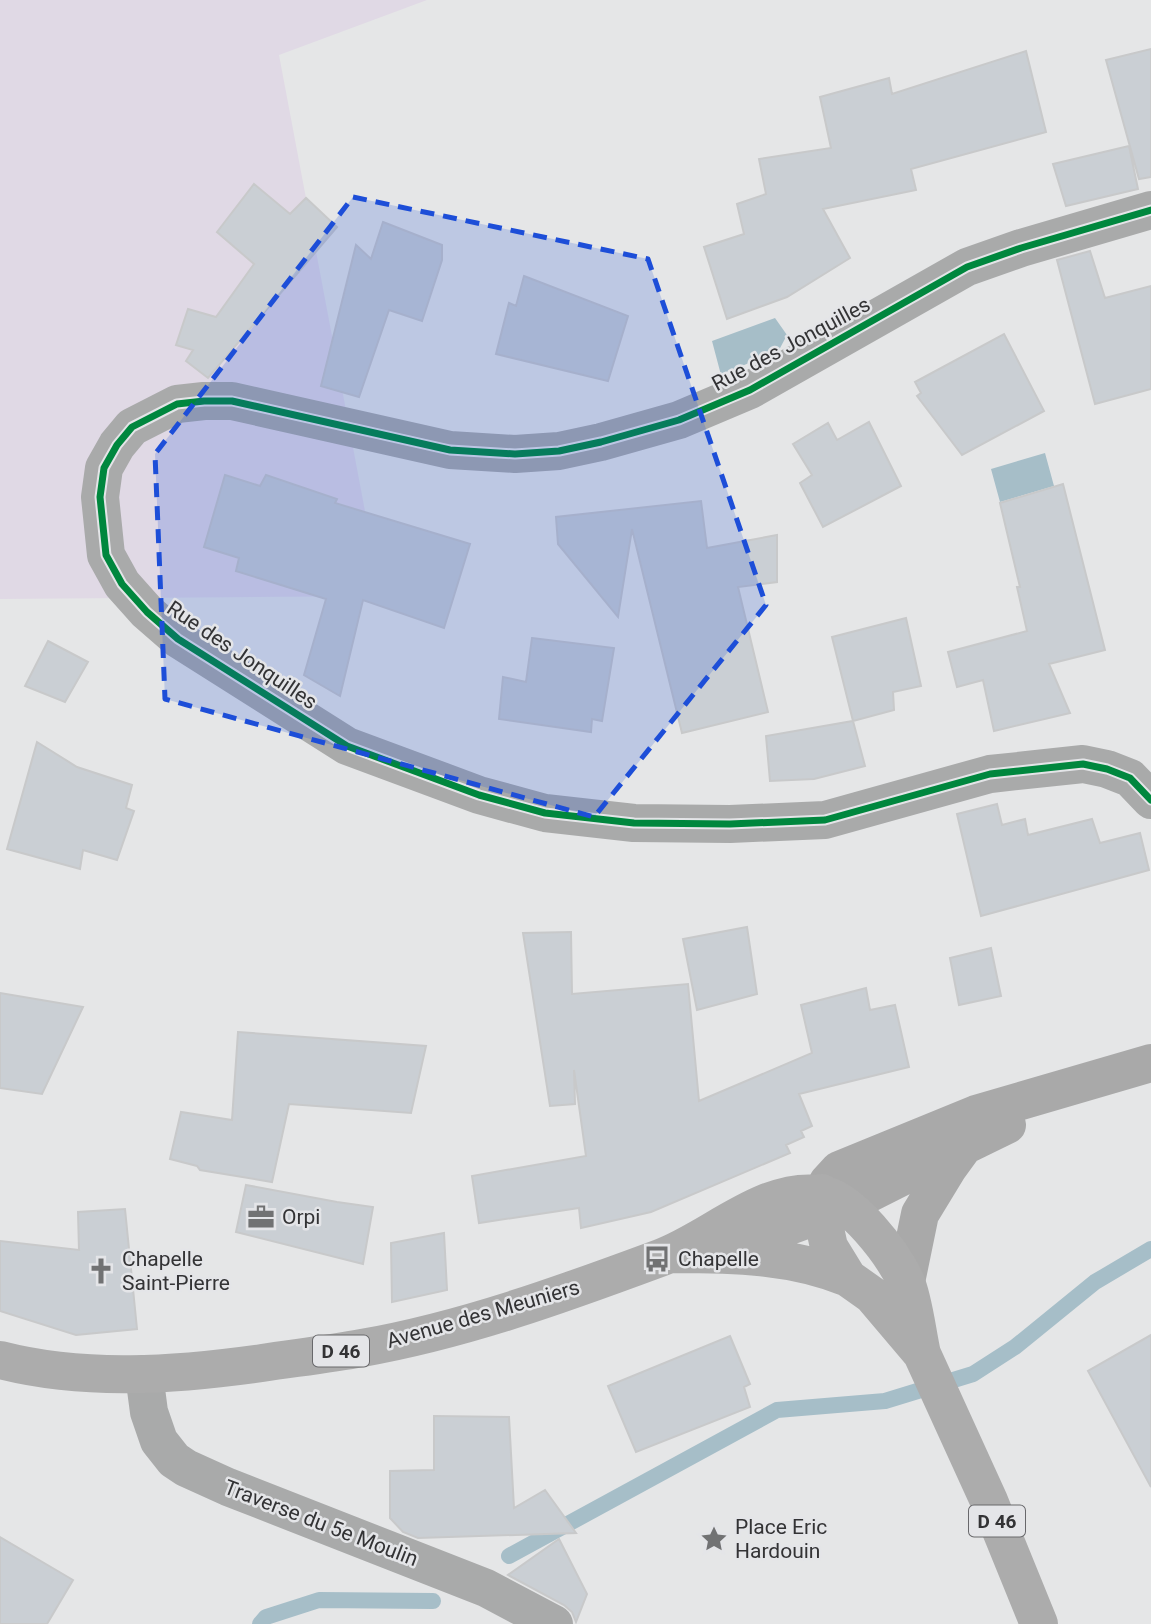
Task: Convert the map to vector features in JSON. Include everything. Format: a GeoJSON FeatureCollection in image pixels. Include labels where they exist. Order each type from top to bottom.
{"type":"FeatureCollection","features":[{"type":"Feature","properties":{"kind":"main road","name":"Avenue des Meuniers"},"geometry":{"type":"LineString","coordinates":[[0,1360],[59,1371],[144,1374],[229,1367],[363,1348],[452,1328],[522,1308],[670,1254],[749,1211],[779,1198],[801,1194],[829,1205]]}},
{"type":"Feature","properties":{"kind":"main road"},"geometry":{"type":"LineString","coordinates":[[712,1254],[829,1205],[829,1247],[848,1278]]}},
{"type":"Feature","properties":{"kind":"main road","name":"D 46"},"geometry":{"type":"LineString","coordinates":[[829,1205],[864,1220],[906,1282],[922,1354],[1039,1624]]}},
{"type":"Feature","properties":{"kind":"main road","name":"Avenue des Meuniers"},"geometry":{"type":"LineString","coordinates":[[670,1254],[712,1254],[797,1261],[848,1278]]}},
{"type":"Feature","properties":{"kind":"main road","name":"D 46"},"geometry":{"type":"LineString","coordinates":[[848,1278],[872,1295],[922,1354]]}},
{"type":"Feature","properties":{"kind":"street","name":"Rue des Jonquilles"},"geometry":{"type":"LineString","coordinates":[[1151,210],[1043,241],[967,267],[750,390],[679,420],[601,442],[548,452],[514,454],[450,450],[232,401],[204,401],[177,404],[132,427],[117,445],[104,468],[100,497],[106,555],[122,584],[147,612],[178,639],[347,746],[384,762],[479,795],[545,813],[589,820],[786,823],[825,820],[990,774],[1083,764],[1130,778],[1151,800]]}},
{"type":"Feature","properties":{"kind":"street"},"geometry":{"type":"LineString","coordinates":[[1096,1080],[964,1146],[829,1205],[828,1182],[839,1170],[976,1114],[1151,1063]]}},
{"type":"Feature","properties":{"kind":"street"},"geometry":{"type":"LineString","coordinates":[[906,1282],[920,1214],[964,1146]]}},
{"type":"Feature","properties":{"kind":"street","name":"Traverse du 5e Moulin"},"geometry":{"type":"LineString","coordinates":[[144,1374],[149,1412],[159,1441],[174,1460],[186,1468],[486,1588],[554,1624]]}},
{"type":"Feature","properties":{"kind":"highlighted area"},"geometry":{"type":"Polygon","coordinates":[[[353,197],[648,259],[766,605],[594,817],[165,699],[155,454],[353,197]]]}},
{"type":"Feature","properties":{"kind":"shaded area"},"geometry":{"type":"Polygon","coordinates":[[[0,0],[427,0],[279,55],[381,596],[0,599],[0,0]]]}},
{"type":"Feature","properties":{"kind":"water"},"geometry":{"type":"Polygon","coordinates":[[[775,318],[787,335],[779,350],[721,375],[712,341],[775,318]]]}},
{"type":"Feature","properties":{"kind":"water"},"geometry":{"type":"Polygon","coordinates":[[[1045,453],[1054,486],[1000,502],[991,469],[1045,453]]]}},
{"type":"Feature","properties":{"kind":"building"},"geometry":{"type":"Polygon","coordinates":[[[1151,49],[1151,177],[1139,179],[1106,60],[1151,49]]]}},
{"type":"Feature","properties":{"kind":"building"},"geometry":{"type":"Polygon","coordinates":[[[1026,51],[1046,132],[911,169],[916,190],[823,209],[850,258],[787,297],[727,319],[704,247],[744,234],[737,204],[766,194],[759,159],[831,148],[820,97],[889,78],[892,94],[1026,51]]]}},
{"type":"Feature","properties":{"kind":"building"},"geometry":{"type":"Polygon","coordinates":[[[1129,146],[1138,189],[1066,206],[1053,164],[1129,146]]]}},
{"type":"Feature","properties":{"kind":"building"},"geometry":{"type":"Polygon","coordinates":[[[254,184],[290,214],[306,198],[337,227],[208,378],[186,361],[193,350],[176,345],[188,309],[216,317],[254,264],[217,232],[254,184]]]}},
{"type":"Feature","properties":{"kind":"building"},"geometry":{"type":"Polygon","coordinates":[[[383,222],[442,245],[442,260],[422,321],[389,310],[359,397],[321,386],[356,245],[371,259],[383,222]]]}},
{"type":"Feature","properties":{"kind":"building"},"geometry":{"type":"Polygon","coordinates":[[[1090,251],[1105,298],[1151,286],[1151,389],[1095,404],[1057,260],[1090,251]]]}},
{"type":"Feature","properties":{"kind":"building"},"geometry":{"type":"Polygon","coordinates":[[[524,276],[628,316],[608,381],[496,354],[509,303],[516,306],[524,276]]]}},
{"type":"Feature","properties":{"kind":"building"},"geometry":{"type":"Polygon","coordinates":[[[1004,334],[1044,411],[962,455],[917,396],[921,393],[915,382],[1004,334]]]}},
{"type":"Feature","properties":{"kind":"building"},"geometry":{"type":"Polygon","coordinates":[[[869,422],[901,486],[823,527],[800,483],[812,475],[793,444],[828,423],[837,440],[869,422]]]}},
{"type":"Feature","properties":{"kind":"building"},"geometry":{"type":"Polygon","coordinates":[[[225,475],[260,486],[266,475],[337,499],[335,503],[470,544],[444,628],[363,600],[340,696],[304,675],[326,599],[236,571],[239,558],[204,547],[225,475]]]}},
{"type":"Feature","properties":{"kind":"building"},"geometry":{"type":"Polygon","coordinates":[[[1063,484],[1105,650],[1049,664],[1070,713],[994,731],[983,680],[957,687],[948,652],[1027,631],[1017,587],[1020,587],[1000,503],[1063,484]]]}},
{"type":"Feature","properties":{"kind":"building"},"geometry":{"type":"Polygon","coordinates":[[[701,501],[707,548],[777,535],[777,582],[738,587],[768,712],[682,733],[632,529],[618,617],[558,544],[556,517],[701,501]]]}},
{"type":"Feature","properties":{"kind":"building"},"geometry":{"type":"Polygon","coordinates":[[[906,618],[921,686],[893,692],[894,710],[853,721],[832,637],[906,618]]]}},
{"type":"Feature","properties":{"kind":"building"},"geometry":{"type":"Polygon","coordinates":[[[532,638],[614,648],[602,721],[592,719],[591,732],[499,719],[503,677],[526,682],[532,638]]]}},
{"type":"Feature","properties":{"kind":"building"},"geometry":{"type":"Polygon","coordinates":[[[48,641],[88,662],[65,702],[25,686],[48,641]]]}},
{"type":"Feature","properties":{"kind":"building"},"geometry":{"type":"Polygon","coordinates":[[[853,721],[865,766],[814,779],[770,781],[766,736],[853,721]]]}},
{"type":"Feature","properties":{"kind":"building"},"geometry":{"type":"Polygon","coordinates":[[[37,742],[77,767],[132,785],[126,808],[134,811],[117,860],[83,850],[80,869],[7,849],[37,742]]]}},
{"type":"Feature","properties":{"kind":"building"},"geometry":{"type":"Polygon","coordinates":[[[997,804],[1002,825],[1025,819],[1028,835],[1092,819],[1100,843],[1140,833],[1149,870],[981,916],[957,814],[997,804]]]}},
{"type":"Feature","properties":{"kind":"building"},"geometry":{"type":"Polygon","coordinates":[[[747,927],[757,994],[697,1010],[683,939],[747,927]]]}},
{"type":"Feature","properties":{"kind":"building"},"geometry":{"type":"Polygon","coordinates":[[[571,932],[572,994],[688,984],[699,1101],[812,1053],[801,1005],[866,988],[870,1010],[895,1005],[909,1067],[799,1094],[812,1126],[801,1131],[804,1137],[786,1145],[790,1153],[651,1212],[581,1228],[579,1208],[479,1223],[472,1176],[586,1156],[574,1070],[575,1104],[550,1106],[523,933],[571,932]]]}},
{"type":"Feature","properties":{"kind":"building"},"geometry":{"type":"Polygon","coordinates":[[[991,948],[1001,996],[959,1005],[950,958],[991,948]]]}},
{"type":"Feature","properties":{"kind":"building"},"geometry":{"type":"Polygon","coordinates":[[[0,993],[83,1007],[42,1094],[0,1088],[0,993]]]}},
{"type":"Feature","properties":{"kind":"building"},"geometry":{"type":"Polygon","coordinates":[[[238,1032],[426,1046],[411,1113],[289,1104],[272,1182],[200,1170],[197,1166],[170,1159],[181,1112],[232,1120],[238,1032]]]}},
{"type":"Feature","properties":{"kind":"building"},"geometry":{"type":"Polygon","coordinates":[[[246,1185],[373,1207],[363,1264],[236,1232],[246,1185]]]}},
{"type":"Feature","properties":{"kind":"building"},"geometry":{"type":"Polygon","coordinates":[[[125,1209],[137,1329],[76,1335],[0,1311],[0,1241],[79,1250],[78,1212],[125,1209]]]}},
{"type":"Feature","properties":{"kind":"building"},"geometry":{"type":"Polygon","coordinates":[[[444,1233],[447,1290],[392,1302],[391,1243],[444,1233]]]}},
{"type":"Feature","properties":{"kind":"building"},"geometry":{"type":"Polygon","coordinates":[[[1151,1335],[1151,1487],[1088,1371],[1151,1335]]]}},
{"type":"Feature","properties":{"kind":"building"},"geometry":{"type":"Polygon","coordinates":[[[730,1336],[750,1384],[744,1387],[750,1407],[636,1452],[608,1386],[730,1336]]]}},
{"type":"Feature","properties":{"kind":"building"},"geometry":{"type":"Polygon","coordinates":[[[434,1416],[509,1417],[514,1508],[545,1490],[576,1533],[418,1538],[403,1532],[390,1518],[390,1471],[434,1470],[434,1416]]]}},
{"type":"Feature","properties":{"kind":"building"},"geometry":{"type":"Polygon","coordinates":[[[0,1537],[73,1580],[47,1624],[0,1624],[0,1537]]]}},
{"type":"Feature","properties":{"kind":"building"},"geometry":{"type":"Polygon","coordinates":[[[559,1539],[587,1594],[576,1622],[572,1612],[564,1605],[508,1575],[559,1539]]]}},
{"type":"Feature","properties":{"kind":"waterway"},"geometry":{"type":"LineString","coordinates":[[509,1556],[777,1410],[885,1401],[973,1374],[1015,1347],[1095,1282],[1151,1249]]}},
{"type":"Feature","properties":{"kind":"waterway"},"geometry":{"type":"LineString","coordinates":[[260,1624],[266,1617],[319,1600],[433,1601]]}},
{"type":"Feature","properties":{"kind":"cycle path"},"geometry":{"type":"LineString","coordinates":[[1151,210],[1021,248],[967,267],[750,390],[679,420],[601,442],[559,451],[515,454],[450,450],[232,401],[204,401],[177,404],[132,427],[117,445],[104,468],[100,497],[106,555],[122,584],[147,612],[178,639],[347,746],[479,795],[545,813],[634,823],[730,824],[825,820],[990,774],[1083,764],[1130,778],[1151,800]]}},
{"type":"Feature","properties":{"kind":"place","name":"Orpi"},"geometry":{"type":"Point","coordinates":[261,1217]}},
{"type":"Feature","properties":{"kind":"place","name":"Chapelle"},"geometry":{"type":"Point","coordinates":[657,1259]}},
{"type":"Feature","properties":{"kind":"place","name":"Chapelle Saint-Pierre"},"geometry":{"type":"Point","coordinates":[101,1271]}},
{"type":"Feature","properties":{"kind":"place","name":"Place Eric Hardouin"},"geometry":{"type":"Point","coordinates":[714,1539]}}]}
